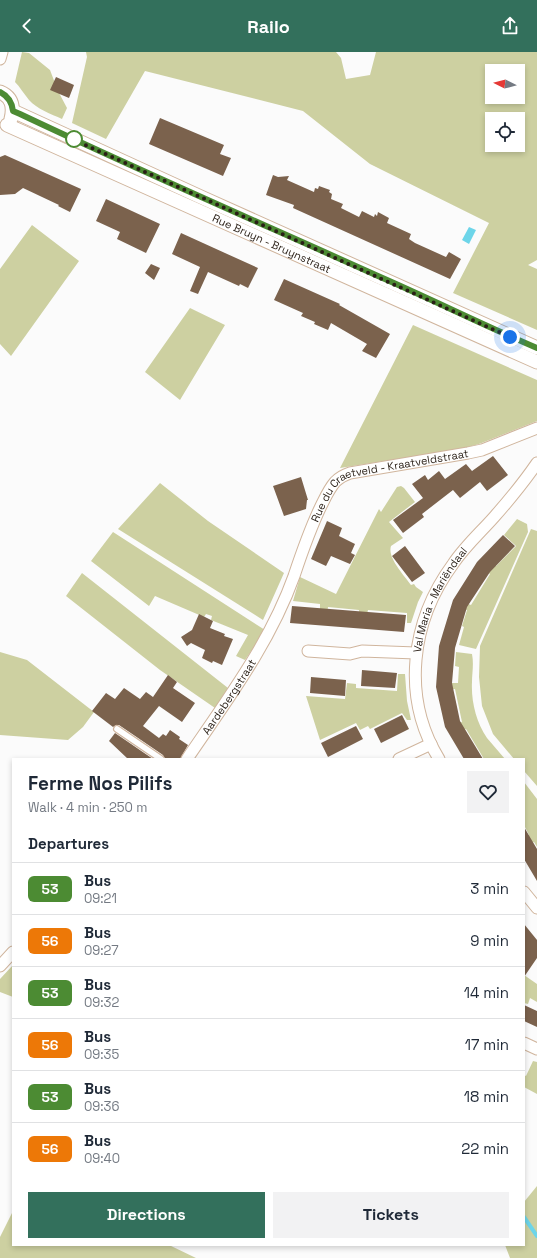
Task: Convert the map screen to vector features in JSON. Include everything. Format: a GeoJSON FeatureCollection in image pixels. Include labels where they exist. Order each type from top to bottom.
{"type":"FeatureCollection","features":[{"type":"Feature","properties":{"kind":"street"},"geometry":{"type":"LineString","coordinates":[[0,59],[2,52]]}},
{"type":"Feature","properties":{"kind":"street"},"geometry":{"type":"LineString","coordinates":[[0,92],[7,96],[10,100],[13,111]]}},
{"type":"Feature","properties":{"kind":"street","name":"Rue Bruyn - Bruynstraat"},"geometry":{"type":"LineString","coordinates":[[537,348],[13,111],[11,118],[4,127],[537,362]]}},
{"type":"Feature","properties":{"kind":"street","name":"Rue du Craetveld - Kraatveldstraat"},"geometry":{"type":"LineString","coordinates":[[269,633],[289,589],[312,524],[331,487],[340,477],[350,473],[482,450],[537,428]]}},
{"type":"Feature","properties":{"kind":"street","name":"Val Maria - Mariëndaal"},"geometry":{"type":"LineString","coordinates":[[438,758],[431,744],[419,711],[416,684],[416,654],[418,638],[427,612],[445,575],[462,552],[508,502],[537,464]]}},
{"type":"Feature","properties":{"kind":"street","name":"Aardebergstraat"},"geometry":{"type":"LineString","coordinates":[[188,758],[253,661],[269,633]]}},
{"type":"Feature","properties":{"kind":"street"},"geometry":{"type":"LineString","coordinates":[[308,651],[350,654],[362,651],[416,654]]}},
{"type":"Feature","properties":{"kind":"street"},"geometry":{"type":"LineString","coordinates":[[401,758],[431,744]]}},
{"type":"Feature","properties":{"kind":"street"},"geometry":{"type":"LineString","coordinates":[[525,893],[537,908]]}},
{"type":"Feature","properties":{"kind":"street"},"geometry":{"type":"LineString","coordinates":[[0,966],[12,953]]}},
{"type":"Feature","properties":{"kind":"street"},"geometry":{"type":"LineString","coordinates":[[525,1043],[537,1049]]}},
{"type":"Feature","properties":{"kind":"lane"},"geometry":{"type":"LineString","coordinates":[[117,729],[160,758]]}},
{"type":"Feature","properties":{"kind":"green space"},"geometry":{"type":"Polygon","coordinates":[[[22,52],[29,53],[50,70],[58,91],[67,108],[62,119],[44,111],[32,103],[15,82],[22,52]]]}},
{"type":"Feature","properties":{"kind":"green space"},"geometry":{"type":"Polygon","coordinates":[[[86,52],[336,52],[341,58],[346,79],[370,75],[376,52],[537,52],[537,260],[528,265],[537,269],[537,330],[453,293],[489,223],[370,164],[303,111],[145,71],[106,139],[72,123],[87,57],[86,52]]]}},
{"type":"Feature","properties":{"kind":"green space"},"geometry":{"type":"Polygon","coordinates":[[[32,225],[79,261],[11,356],[0,344],[0,269],[32,225]]]}},
{"type":"Feature","properties":{"kind":"green space"},"geometry":{"type":"Polygon","coordinates":[[[190,308],[225,325],[180,400],[145,372],[190,308]]]}},
{"type":"Feature","properties":{"kind":"green space"},"geometry":{"type":"Polygon","coordinates":[[[413,325],[537,380],[537,421],[479,444],[461,449],[340,468],[413,325]]]}},
{"type":"Feature","properties":{"kind":"green space"},"geometry":{"type":"Polygon","coordinates":[[[160,483],[208,521],[284,573],[263,620],[118,529],[160,483]]]}},
{"type":"Feature","properties":{"kind":"green space"},"geometry":{"type":"Polygon","coordinates":[[[401,486],[415,502],[389,522],[403,538],[391,546],[390,551],[394,561],[411,585],[414,584],[423,592],[411,623],[407,623],[407,613],[368,610],[366,619],[359,619],[359,610],[328,607],[327,616],[320,616],[320,604],[293,601],[300,577],[336,594],[379,509],[381,512],[397,487],[401,486]]]}},
{"type":"Feature","properties":{"kind":"green space"},"geometry":{"type":"Polygon","coordinates":[[[517,519],[527,524],[528,532],[476,649],[459,645],[464,627],[462,626],[467,610],[460,608],[463,602],[471,605],[490,574],[483,569],[491,561],[496,566],[516,546],[504,535],[517,519]]]}},
{"type":"Feature","properties":{"kind":"green space"},"geometry":{"type":"Polygon","coordinates":[[[531,529],[537,531],[537,786],[525,772],[525,758],[513,758],[493,734],[482,706],[479,677],[480,646],[531,529]]]}},
{"type":"Feature","properties":{"kind":"green space"},"geometry":{"type":"Polygon","coordinates":[[[113,532],[265,630],[245,660],[236,656],[248,635],[211,620],[212,616],[206,614],[204,617],[155,596],[149,606],[91,561],[113,532]]]}},
{"type":"Feature","properties":{"kind":"green space"},"geometry":{"type":"Polygon","coordinates":[[[82,573],[228,688],[215,708],[160,670],[66,596],[82,573]]]}},
{"type":"Feature","properties":{"kind":"green space"},"geometry":{"type":"Polygon","coordinates":[[[0,652],[27,660],[94,712],[83,727],[68,740],[0,735],[0,652]]]}},
{"type":"Feature","properties":{"kind":"green space"},"geometry":{"type":"Polygon","coordinates":[[[456,652],[472,654],[472,697],[477,718],[487,738],[504,758],[483,758],[466,729],[457,733],[453,724],[462,722],[455,689],[447,690],[447,683],[458,683],[459,667],[455,666],[456,652]]]}},
{"type":"Feature","properties":{"kind":"green space"},"geometry":{"type":"Polygon","coordinates":[[[398,674],[405,674],[407,701],[411,720],[407,720],[402,713],[370,729],[368,726],[360,730],[356,723],[320,740],[306,696],[345,699],[347,683],[356,684],[356,688],[397,691],[398,674]]]}},
{"type":"Feature","properties":{"kind":"green space"},"geometry":{"type":"Polygon","coordinates":[[[525,783],[537,799],[537,847],[534,842],[527,846],[525,838],[529,835],[525,827],[525,783]]]}},
{"type":"Feature","properties":{"kind":"green space"},"geometry":{"type":"Polygon","coordinates":[[[12,966],[12,997],[0,992],[0,979],[12,966]]]}},
{"type":"Feature","properties":{"kind":"green space"},"geometry":{"type":"Polygon","coordinates":[[[525,976],[537,984],[537,1002],[530,998],[528,1004],[525,1003],[525,976]]]}},
{"type":"Feature","properties":{"kind":"green space"},"geometry":{"type":"Polygon","coordinates":[[[533,1061],[537,1062],[537,1094],[525,1088],[526,1076],[533,1061]]]}},
{"type":"Feature","properties":{"kind":"green space"},"geometry":{"type":"Polygon","coordinates":[[[537,1186],[537,1258],[510,1258],[505,1246],[525,1246],[525,1201],[537,1186]]]}},
{"type":"Feature","properties":{"kind":"green space"},"geometry":{"type":"Polygon","coordinates":[[[12,1213],[12,1246],[171,1246],[196,1258],[0,1258],[0,1237],[12,1213]]]}},
{"type":"Feature","properties":{"kind":"water"},"geometry":{"type":"Polygon","coordinates":[[[469,227],[476,230],[469,244],[462,240],[469,227]]]}},
{"type":"Feature","properties":{"kind":"building"},"geometry":{"type":"Polygon","coordinates":[[[56,77],[74,85],[69,98],[50,90],[56,77]]]}},
{"type":"Feature","properties":{"kind":"building"},"geometry":{"type":"Polygon","coordinates":[[[160,118],[224,145],[220,154],[231,158],[223,176],[149,144],[160,118]]]}},
{"type":"Feature","properties":{"kind":"building"},"geometry":{"type":"Polygon","coordinates":[[[5,155],[81,189],[70,212],[58,206],[59,205],[23,188],[15,194],[0,195],[0,157],[5,155]]]}},
{"type":"Feature","properties":{"kind":"building"},"geometry":{"type":"Polygon","coordinates":[[[273,175],[278,177],[289,176],[287,180],[314,192],[315,188],[318,189],[319,186],[330,190],[329,192],[332,194],[331,199],[343,204],[341,208],[359,217],[362,211],[374,217],[375,214],[377,216],[378,212],[389,218],[387,223],[411,234],[409,239],[415,243],[446,257],[449,252],[461,259],[450,279],[293,208],[294,205],[266,195],[273,175]]]}},
{"type":"Feature","properties":{"kind":"building"},"geometry":{"type":"Polygon","coordinates":[[[106,199],[160,224],[146,253],[117,239],[120,232],[96,221],[106,199]]]}},
{"type":"Feature","properties":{"kind":"building"},"geometry":{"type":"Polygon","coordinates":[[[181,233],[258,268],[248,288],[240,284],[239,286],[208,272],[198,294],[190,291],[200,267],[172,254],[181,233]]]}},
{"type":"Feature","properties":{"kind":"building"},"geometry":{"type":"Polygon","coordinates":[[[151,264],[160,268],[154,280],[145,273],[151,264]]]}},
{"type":"Feature","properties":{"kind":"building"},"geometry":{"type":"Polygon","coordinates":[[[284,279],[340,304],[339,305],[390,334],[376,358],[362,351],[367,344],[331,323],[328,330],[301,316],[303,313],[274,300],[284,279]]]}},
{"type":"Feature","properties":{"kind":"building"},"geometry":{"type":"Polygon","coordinates":[[[493,456],[508,475],[487,491],[480,482],[460,498],[453,490],[422,514],[424,517],[403,533],[393,520],[423,498],[412,484],[425,475],[428,480],[439,471],[445,479],[466,464],[472,471],[493,456]]]}},
{"type":"Feature","properties":{"kind":"building"},"geometry":{"type":"Polygon","coordinates":[[[301,477],[308,500],[306,509],[284,516],[273,486],[301,477]]]}},
{"type":"Feature","properties":{"kind":"building"},"geometry":{"type":"Polygon","coordinates":[[[327,521],[342,528],[339,536],[355,544],[351,553],[355,555],[350,564],[331,556],[326,566],[311,559],[327,521]]]}},
{"type":"Feature","properties":{"kind":"building"},"geometry":{"type":"Polygon","coordinates":[[[503,535],[515,546],[490,572],[467,607],[455,648],[452,683],[460,721],[482,758],[463,758],[445,727],[436,687],[439,646],[453,600],[477,562],[503,535]]]}},
{"type":"Feature","properties":{"kind":"building"},"geometry":{"type":"Polygon","coordinates":[[[405,546],[425,573],[412,582],[392,556],[405,546]]]}},
{"type":"Feature","properties":{"kind":"building"},"geometry":{"type":"Polygon","coordinates":[[[292,606],[406,615],[404,632],[290,623],[292,606]]]}},
{"type":"Feature","properties":{"kind":"building"},"geometry":{"type":"Polygon","coordinates":[[[199,614],[213,621],[210,628],[233,639],[222,665],[213,661],[212,663],[202,658],[205,650],[191,643],[187,646],[181,637],[192,630],[199,614]]]}},
{"type":"Feature","properties":{"kind":"building"},"geometry":{"type":"Polygon","coordinates":[[[362,670],[397,673],[395,688],[361,686],[362,670]]]}},
{"type":"Feature","properties":{"kind":"building"},"geometry":{"type":"Polygon","coordinates":[[[168,675],[177,682],[173,688],[195,703],[182,722],[159,706],[143,726],[159,738],[163,734],[166,736],[170,730],[180,737],[179,739],[188,745],[181,758],[164,758],[163,755],[119,725],[113,727],[92,711],[106,693],[115,699],[124,688],[140,699],[146,692],[153,697],[168,675]]]}},
{"type":"Feature","properties":{"kind":"building"},"geometry":{"type":"Polygon","coordinates":[[[311,677],[346,680],[345,696],[310,693],[311,677]]]}},
{"type":"Feature","properties":{"kind":"building"},"geometry":{"type":"Polygon","coordinates":[[[402,715],[409,729],[381,743],[374,729],[402,715]]]}},
{"type":"Feature","properties":{"kind":"building"},"geometry":{"type":"Polygon","coordinates":[[[356,726],[363,739],[328,757],[321,743],[356,726]]]}},
{"type":"Feature","properties":{"kind":"building"},"geometry":{"type":"Polygon","coordinates":[[[115,733],[152,758],[127,758],[109,741],[115,733]]]}},
{"type":"Feature","properties":{"kind":"building"},"geometry":{"type":"Polygon","coordinates":[[[525,829],[537,849],[537,881],[525,861],[525,829]]]}},
{"type":"Feature","properties":{"kind":"building"},"geometry":{"type":"Polygon","coordinates":[[[525,925],[537,940],[537,958],[525,976],[525,925]]]}},
{"type":"Feature","properties":{"kind":"building"},"geometry":{"type":"Polygon","coordinates":[[[525,1005],[537,1011],[537,1027],[525,1021],[525,1005]]]}},
{"type":"Feature","properties":{"kind":"waterway"},"geometry":{"type":"LineString","coordinates":[[525,1218],[537,1236]]}},
{"type":"Feature","properties":{"kind":"bus line","name":"53"},"geometry":{"type":"LineString","coordinates":[[0,92],[7,96],[10,100],[13,111],[52,130],[380,276],[483,325],[537,348]]}},
{"type":"Feature","properties":{"kind":"route"},"geometry":{"type":"LineString","coordinates":[[74,139],[70,138],[380,276],[510,337]]}}]}
